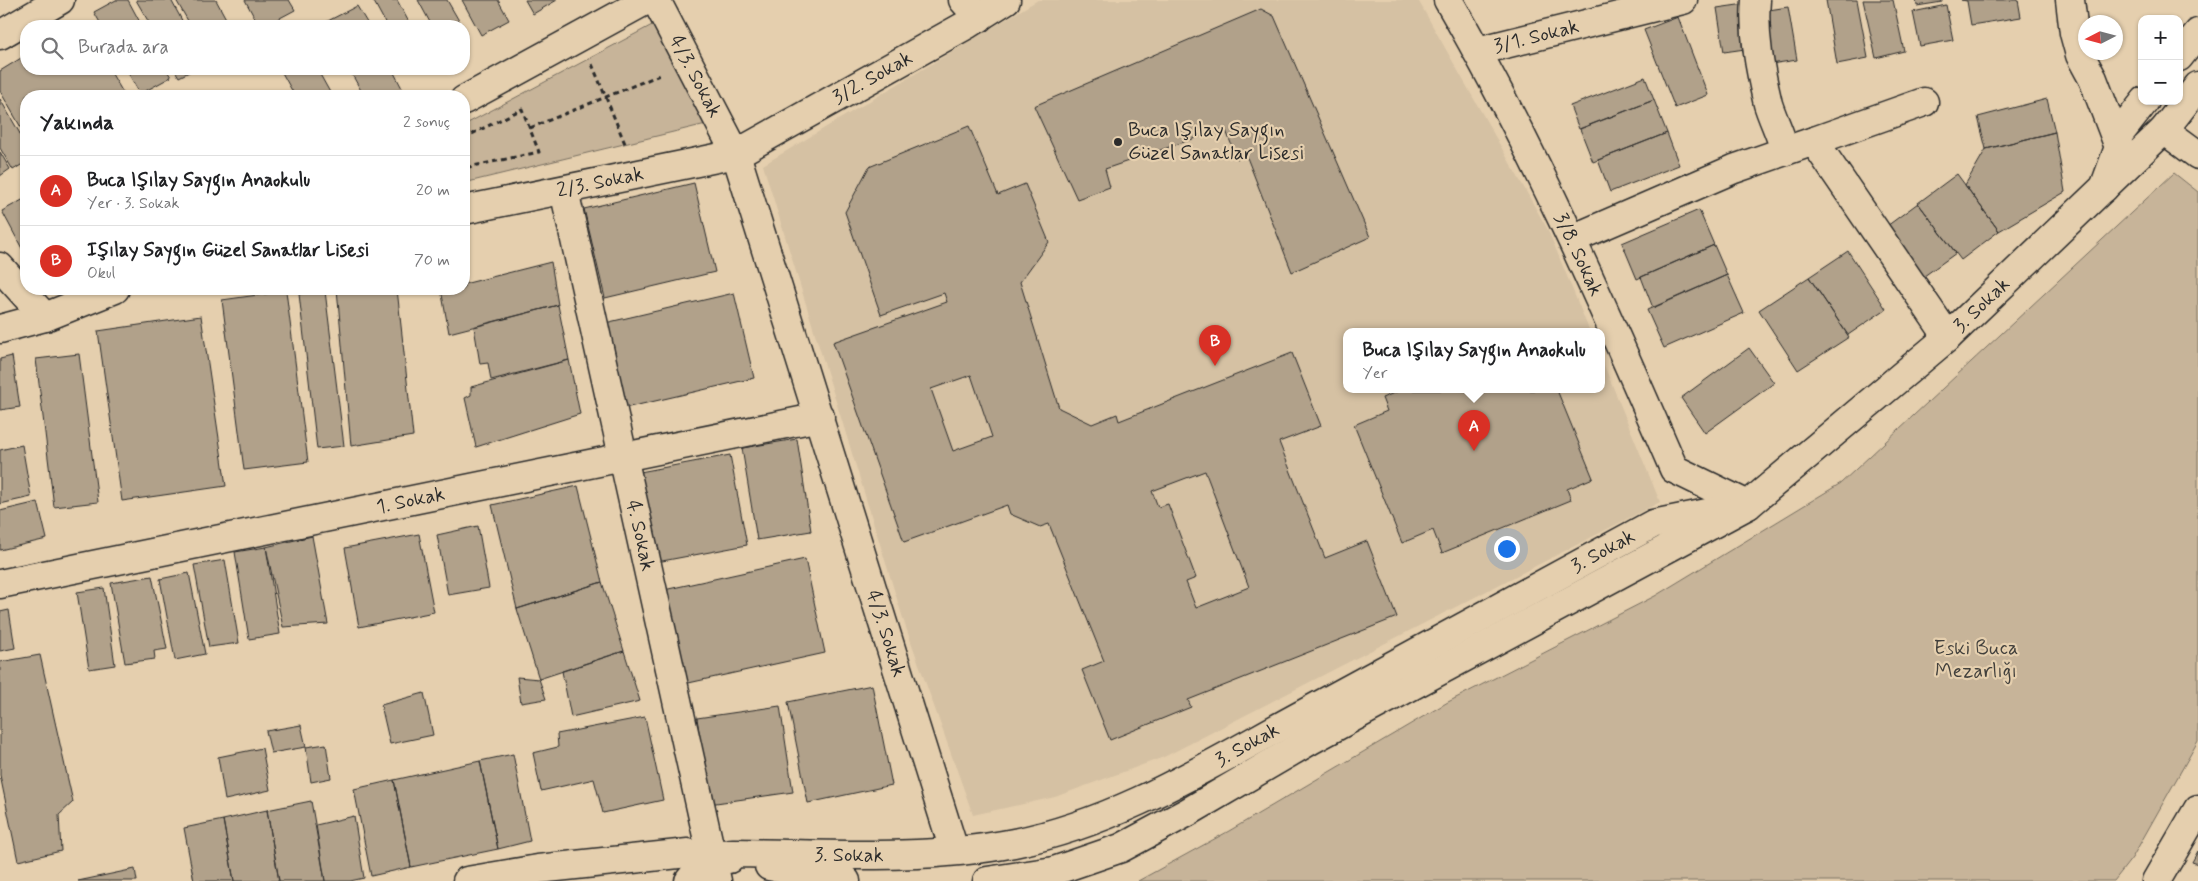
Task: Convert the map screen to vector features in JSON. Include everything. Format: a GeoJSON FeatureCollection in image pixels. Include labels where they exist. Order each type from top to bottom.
{"type":"FeatureCollection","features":[{"type":"Feature","properties":{"kind":"street"},"geometry":{"type":"LineString","coordinates":[[26,20],[60,0]]}},
{"type":"Feature","properties":{"kind":"street"},"geometry":{"type":"LineString","coordinates":[[470,97],[647,0]]}},
{"type":"Feature","properties":{"kind":"street","name":"4/3. Sokak"},"geometry":{"type":"LineString","coordinates":[[656,0],[736,154],[820,417],[954,850]]}},
{"type":"Feature","properties":{"kind":"street","name":"3/2. Sokak"},"geometry":{"type":"LineString","coordinates":[[736,154],[971,9],[1006,0]]}},
{"type":"Feature","properties":{"kind":"street","name":"3/8. Sokak"},"geometry":{"type":"LineString","coordinates":[[1448,0],[1477,50],[1572,239],[1674,469],[1748,505]]}},
{"type":"Feature","properties":{"kind":"street","name":"3/1. Sokak"},"geometry":{"type":"LineString","coordinates":[[1477,50],[1683,0]]}},
{"type":"Feature","properties":{"kind":"street"},"geometry":{"type":"LineString","coordinates":[[1756,0],[1754,20],[1768,105],[1785,151]]}},
{"type":"Feature","properties":{"kind":"street"},"geometry":{"type":"LineString","coordinates":[[2070,0],[2074,33],[2080,55],[2093,79],[2119,147],[2104,188]]}},
{"type":"Feature","properties":{"kind":"street"},"geometry":{"type":"LineString","coordinates":[[0,35],[20,23]]}},
{"type":"Feature","properties":{"kind":"street"},"geometry":{"type":"LineString","coordinates":[[2183,52],[2198,33]]}},
{"type":"Feature","properties":{"kind":"street","name":"3. Sokak"},"geometry":{"type":"LineString","coordinates":[[996,881],[1054,871],[1121,848],[1188,812],[1328,731],[1748,505],[1948,337],[2164,130],[2198,86]]}},
{"type":"Feature","properties":{"kind":"street"},"geometry":{"type":"LineString","coordinates":[[1572,239],[1734,169],[1924,102]]}},
{"type":"Feature","properties":{"kind":"street"},"geometry":{"type":"LineString","coordinates":[[2116,138],[2142,105]]}},
{"type":"Feature","properties":{"kind":"street"},"geometry":{"type":"LineString","coordinates":[[2164,130],[2198,155]]}},
{"type":"Feature","properties":{"kind":"street"},"geometry":{"type":"LineString","coordinates":[[1814,141],[1948,337]]}},
{"type":"Feature","properties":{"kind":"street","name":"2/3. Sokak"},"geometry":{"type":"LineString","coordinates":[[470,209],[736,154]]}},
{"type":"Feature","properties":{"kind":"street","name":"4. Sokak"},"geometry":{"type":"LineString","coordinates":[[564,190],[713,868]]}},
{"type":"Feature","properties":{"kind":"street"},"geometry":{"type":"LineString","coordinates":[[0,267],[20,289]]}},
{"type":"Feature","properties":{"kind":"street"},"geometry":{"type":"LineString","coordinates":[[25,295],[45,317]]}},
{"type":"Feature","properties":{"kind":"street"},"geometry":{"type":"LineString","coordinates":[[0,329],[45,317],[100,295]]}},
{"type":"Feature","properties":{"kind":"street","name":"1. Sokak"},"geometry":{"type":"LineString","coordinates":[[0,584],[820,417]]}},
{"type":"Feature","properties":{"kind":"street","name":"3. Sokak"},"geometry":{"type":"LineString","coordinates":[[713,868],[734,853],[889,855],[1014,843],[1110,815],[1189,776],[1653,524],[1748,505]]}},
{"type":"Feature","properties":{"kind":"street"},"geometry":{"type":"LineString","coordinates":[[2156,881],[2198,809]]}},
{"type":"Feature","properties":{"kind":"street"},"geometry":{"type":"LineString","coordinates":[[954,850],[981,858],[996,881]]}},
{"type":"Feature","properties":{"kind":"street","name":"3. Sokak"},"geometry":{"type":"LineString","coordinates":[[467,881],[538,869],[688,854],[713,868],[846,881]]}},
{"type":"Feature","properties":{"kind":"street"},"geometry":{"type":"LineString","coordinates":[[689,881],[713,868]]}},
{"type":"Feature","properties":{"kind":"path"},"geometry":{"type":"LineString","coordinates":[[579,37],[607,97],[637,174]]}},
{"type":"Feature","properties":{"kind":"path"},"geometry":{"type":"LineString","coordinates":[[530,128],[688,63]]}},
{"type":"Feature","properties":{"kind":"path"},"geometry":{"type":"LineString","coordinates":[[470,135],[522,109],[539,152],[470,167]]}},
{"type":"Feature","properties":{"kind":"shaded area"},"geometry":{"type":"Polygon","coordinates":[[[1038,0],[1418,0],[1548,230],[1588,328],[1343,328],[1343,393],[1605,393],[1605,367],[1660,502],[1164,757],[1055,797],[973,815],[905,625],[763,165],[1038,0]]]}},
{"type":"Feature","properties":{"kind":"green space"},"geometry":{"type":"Polygon","coordinates":[[[654,24],[706,124],[470,182],[470,122],[654,24]]]}},
{"type":"Feature","properties":{"kind":"green space","name":"Eski Buca Mezarlığı"},"geometry":{"type":"Polygon","coordinates":[[[2174,173],[2198,192],[2198,741],[2132,858],[2114,881],[1138,881],[1229,831],[1448,702],[1655,596],[1841,483],[2174,173]]]}},
{"type":"Feature","properties":{"kind":"building"},"geometry":{"type":"Polygon","coordinates":[[[116,0],[128,0],[139,20],[99,20],[94,12],[116,0]]]}},
{"type":"Feature","properties":{"kind":"building"},"geometry":{"type":"Polygon","coordinates":[[[136,0],[171,0],[182,20],[148,20],[136,0]]]}},
{"type":"Feature","properties":{"kind":"building"},"geometry":{"type":"Polygon","coordinates":[[[176,0],[216,0],[227,20],[188,20],[176,0]]]}},
{"type":"Feature","properties":{"kind":"building"},"geometry":{"type":"Polygon","coordinates":[[[245,0],[289,0],[295,10],[276,20],[256,20],[245,0]]]}},
{"type":"Feature","properties":{"kind":"building"},"geometry":{"type":"Polygon","coordinates":[[[373,0],[397,0],[408,20],[384,20],[373,0]]]}},
{"type":"Feature","properties":{"kind":"building"},"geometry":{"type":"Polygon","coordinates":[[[418,0],[447,0],[459,20],[429,20],[418,0]]]}},
{"type":"Feature","properties":{"kind":"building"},"geometry":{"type":"Polygon","coordinates":[[[462,0],[498,0],[509,20],[481,35],[462,0]]]}},
{"type":"Feature","properties":{"kind":"building"},"geometry":{"type":"Polygon","coordinates":[[[525,0],[557,0],[533,14],[525,0]]]}},
{"type":"Feature","properties":{"kind":"building"},"geometry":{"type":"Polygon","coordinates":[[[1826,0],[1857,0],[1868,58],[1837,64],[1826,0]]]}},
{"type":"Feature","properties":{"kind":"building"},"geometry":{"type":"Polygon","coordinates":[[[1863,0],[1893,0],[1904,51],[1876,58],[1863,0]]]}},
{"type":"Feature","properties":{"kind":"building"},"geometry":{"type":"Polygon","coordinates":[[[1916,0],[1942,0],[1942,2],[1917,6],[1916,0]]]}},
{"type":"Feature","properties":{"kind":"building"},"geometry":{"type":"Polygon","coordinates":[[[1961,0],[2018,0],[2021,17],[1971,25],[1967,1],[1961,0]]]}},
{"type":"Feature","properties":{"kind":"building"},"geometry":{"type":"Polygon","coordinates":[[[1745,4],[1752,48],[1724,52],[1717,8],[1745,4]]]}},
{"type":"Feature","properties":{"kind":"building"},"geometry":{"type":"Polygon","coordinates":[[[1946,5],[1953,40],[1920,46],[1913,12],[1946,5]]]}},
{"type":"Feature","properties":{"kind":"building"},"geometry":{"type":"Polygon","coordinates":[[[357,6],[365,20],[330,20],[357,6]]]}},
{"type":"Feature","properties":{"kind":"building"},"geometry":{"type":"Polygon","coordinates":[[[1788,7],[1797,60],[1764,65],[1756,12],[1788,7]]]}},
{"type":"Feature","properties":{"kind":"building","name":"Buca Işılay Saygın Güzel Sanatlar Lisesi"},"geometry":{"type":"Polygon","coordinates":[[[1261,9],[1274,16],[1370,237],[1292,272],[1246,155],[1237,159],[1225,128],[1105,169],[1110,187],[1077,199],[1034,106],[1261,9]]]}},
{"type":"Feature","properties":{"kind":"building"},"geometry":{"type":"Polygon","coordinates":[[[1678,17],[1708,95],[1675,108],[1644,30],[1678,17]]]}},
{"type":"Feature","properties":{"kind":"building"},"geometry":{"type":"Polygon","coordinates":[[[20,59],[20,75],[113,75],[121,90],[20,90],[20,126],[0,91],[0,71],[20,59]]]}},
{"type":"Feature","properties":{"kind":"building"},"geometry":{"type":"Polygon","coordinates":[[[129,75],[170,75],[171,77],[147,90],[138,90],[129,75]]]}},
{"type":"Feature","properties":{"kind":"building"},"geometry":{"type":"Polygon","coordinates":[[[283,75],[320,75],[329,90],[292,90],[283,75]]]}},
{"type":"Feature","properties":{"kind":"building"},"geometry":{"type":"Polygon","coordinates":[[[352,75],[395,75],[403,90],[361,90],[352,75]]]}},
{"type":"Feature","properties":{"kind":"building"},"geometry":{"type":"Polygon","coordinates":[[[1645,77],[1654,100],[1579,129],[1570,106],[1645,77]]]}},
{"type":"Feature","properties":{"kind":"building"},"geometry":{"type":"Polygon","coordinates":[[[0,99],[20,134],[20,166],[13,170],[0,148],[0,99]]]}},
{"type":"Feature","properties":{"kind":"building"},"geometry":{"type":"Polygon","coordinates":[[[2047,99],[2055,132],[1986,149],[1978,117],[2047,99]]]}},
{"type":"Feature","properties":{"kind":"building"},"geometry":{"type":"Polygon","coordinates":[[[1654,100],[1667,133],[1593,162],[1580,129],[1654,100]]]}},
{"type":"Feature","properties":{"kind":"building"},"geometry":{"type":"Polygon","coordinates":[[[969,126],[998,195],[1025,184],[1049,242],[1020,282],[1059,408],[1092,424],[1117,414],[1119,421],[1292,353],[1321,426],[1279,442],[1325,558],[1367,541],[1397,617],[1188,700],[1191,707],[1110,740],[1082,670],[1104,661],[1049,524],[1040,527],[1010,514],[1007,505],[904,542],[833,342],[947,302],[944,293],[881,315],[845,212],[869,167],[969,126]],[[971,375],[931,389],[953,451],[992,437],[971,375]],[[1205,471],[1152,491],[1158,507],[1168,504],[1196,578],[1186,582],[1196,608],[1249,587],[1205,471]]]}},
{"type":"Feature","properties":{"kind":"building"},"geometry":{"type":"Polygon","coordinates":[[[2055,132],[2065,192],[1999,231],[1965,185],[1986,149],[2055,132]]]}},
{"type":"Feature","properties":{"kind":"building"},"geometry":{"type":"Polygon","coordinates":[[[1667,133],[1679,165],[1610,192],[1598,160],[1667,133]]]}},
{"type":"Feature","properties":{"kind":"building"},"geometry":{"type":"Polygon","coordinates":[[[0,152],[10,169],[0,176],[0,152]]]}},
{"type":"Feature","properties":{"kind":"building"},"geometry":{"type":"Polygon","coordinates":[[[1957,174],[1999,231],[1961,260],[1918,203],[1957,174]]]}},
{"type":"Feature","properties":{"kind":"building"},"geometry":{"type":"Polygon","coordinates":[[[694,183],[715,272],[605,298],[584,209],[694,183]]]}},
{"type":"Feature","properties":{"kind":"building"},"geometry":{"type":"Polygon","coordinates":[[[20,201],[20,245],[2,211],[20,201]]]}},
{"type":"Feature","properties":{"kind":"building"},"geometry":{"type":"Polygon","coordinates":[[[1918,203],[1956,253],[1920,279],[1883,229],[1918,203]]]}},
{"type":"Feature","properties":{"kind":"building"},"geometry":{"type":"Polygon","coordinates":[[[1699,210],[1714,245],[1637,279],[1622,243],[1699,210]]]}},
{"type":"Feature","properties":{"kind":"building"},"geometry":{"type":"Polygon","coordinates":[[[1714,245],[1727,275],[1653,308],[1641,277],[1714,245]]]}},
{"type":"Feature","properties":{"kind":"building"},"geometry":{"type":"Polygon","coordinates":[[[1848,251],[1886,309],[1848,335],[1809,277],[1848,251]]]}},
{"type":"Feature","properties":{"kind":"building"},"geometry":{"type":"Polygon","coordinates":[[[551,262],[558,305],[449,333],[442,295],[470,295],[470,282],[551,262]]]}},
{"type":"Feature","properties":{"kind":"building"},"geometry":{"type":"Polygon","coordinates":[[[1727,275],[1744,313],[1664,348],[1647,310],[1727,275]]]}},
{"type":"Feature","properties":{"kind":"building"},"geometry":{"type":"Polygon","coordinates":[[[1809,277],[1849,337],[1798,370],[1759,310],[1809,277]]]}},
{"type":"Feature","properties":{"kind":"building"},"geometry":{"type":"Polygon","coordinates":[[[734,293],[754,378],[625,408],[605,323],[734,293]]]}},
{"type":"Feature","properties":{"kind":"building"},"geometry":{"type":"Polygon","coordinates":[[[258,295],[287,295],[308,462],[244,470],[222,300],[258,295]]]}},
{"type":"Feature","properties":{"kind":"building"},"geometry":{"type":"Polygon","coordinates":[[[299,295],[325,295],[344,446],[317,449],[299,295]]]}},
{"type":"Feature","properties":{"kind":"building"},"geometry":{"type":"Polygon","coordinates":[[[338,295],[398,295],[413,436],[351,446],[338,295]]]}},
{"type":"Feature","properties":{"kind":"building"},"geometry":{"type":"Polygon","coordinates":[[[558,305],[569,360],[491,380],[488,363],[480,364],[474,327],[558,305]]]}},
{"type":"Feature","properties":{"kind":"building"},"geometry":{"type":"Polygon","coordinates":[[[201,316],[226,486],[122,501],[98,331],[201,316]]]}},
{"type":"Feature","properties":{"kind":"building"},"geometry":{"type":"Polygon","coordinates":[[[1749,348],[1774,383],[1705,433],[1681,398],[1749,348]]]}},
{"type":"Feature","properties":{"kind":"building"},"geometry":{"type":"Polygon","coordinates":[[[79,354],[98,502],[54,507],[36,359],[79,354]]]}},
{"type":"Feature","properties":{"kind":"building"},"geometry":{"type":"Polygon","coordinates":[[[12,356],[20,407],[0,410],[0,359],[12,356]]]}},
{"type":"Feature","properties":{"kind":"building"},"geometry":{"type":"Polygon","coordinates":[[[569,360],[580,414],[476,447],[465,398],[471,395],[471,387],[569,360]]]}},
{"type":"Feature","properties":{"kind":"building"},"geometry":{"type":"Polygon","coordinates":[[[1394,393],[1558,393],[1593,478],[1567,489],[1571,500],[1442,553],[1433,530],[1402,543],[1354,425],[1387,411],[1382,398],[1394,393]]]}},
{"type":"Feature","properties":{"kind":"building"},"geometry":{"type":"Polygon","coordinates":[[[797,439],[811,531],[757,540],[742,448],[797,439]]]}},
{"type":"Feature","properties":{"kind":"building"},"geometry":{"type":"Polygon","coordinates":[[[22,445],[31,497],[0,504],[0,450],[22,445]]]}},
{"type":"Feature","properties":{"kind":"building"},"geometry":{"type":"Polygon","coordinates":[[[730,455],[747,545],[657,562],[640,472],[730,455]]]}},
{"type":"Feature","properties":{"kind":"building"},"geometry":{"type":"Polygon","coordinates":[[[578,486],[602,582],[517,609],[492,505],[578,486]]]}},
{"type":"Feature","properties":{"kind":"building"},"geometry":{"type":"Polygon","coordinates":[[[38,502],[47,539],[0,550],[0,511],[38,502]]]}},
{"type":"Feature","properties":{"kind":"building"},"geometry":{"type":"Polygon","coordinates":[[[478,526],[489,588],[448,595],[437,535],[478,526]]]}},
{"type":"Feature","properties":{"kind":"building"},"geometry":{"type":"Polygon","coordinates":[[[419,534],[434,612],[359,627],[345,548],[419,534]]]}},
{"type":"Feature","properties":{"kind":"building"},"geometry":{"type":"Polygon","coordinates":[[[312,536],[328,624],[283,627],[266,547],[312,536]]]}},
{"type":"Feature","properties":{"kind":"building"},"geometry":{"type":"Polygon","coordinates":[[[266,547],[280,634],[249,639],[235,552],[266,547]]]}},
{"type":"Feature","properties":{"kind":"building"},"geometry":{"type":"Polygon","coordinates":[[[805,559],[825,653],[684,684],[664,590],[805,559]]]}},
{"type":"Feature","properties":{"kind":"building"},"geometry":{"type":"Polygon","coordinates":[[[225,560],[239,643],[209,647],[194,565],[225,560]]]}},
{"type":"Feature","properties":{"kind":"building"},"geometry":{"type":"Polygon","coordinates":[[[189,573],[205,654],[175,660],[160,579],[189,573]]]}},
{"type":"Feature","properties":{"kind":"building"},"geometry":{"type":"Polygon","coordinates":[[[152,576],[167,649],[154,651],[155,659],[125,663],[111,583],[152,576]]]}},
{"type":"Feature","properties":{"kind":"building"},"geometry":{"type":"Polygon","coordinates":[[[602,582],[624,651],[539,679],[517,609],[602,582]]]}},
{"type":"Feature","properties":{"kind":"building"},"geometry":{"type":"Polygon","coordinates":[[[104,588],[115,665],[89,669],[77,592],[104,588]]]}},
{"type":"Feature","properties":{"kind":"building"},"geometry":{"type":"Polygon","coordinates":[[[9,610],[15,648],[0,651],[0,612],[9,610]]]}},
{"type":"Feature","properties":{"kind":"building"},"geometry":{"type":"Polygon","coordinates":[[[624,651],[640,701],[571,717],[562,671],[624,651]]]}},
{"type":"Feature","properties":{"kind":"building"},"geometry":{"type":"Polygon","coordinates":[[[40,655],[73,802],[59,815],[61,851],[18,861],[0,775],[0,662],[40,655]]]}},
{"type":"Feature","properties":{"kind":"building"},"geometry":{"type":"Polygon","coordinates":[[[517,677],[539,679],[546,699],[521,703],[517,677]]]}},
{"type":"Feature","properties":{"kind":"building"},"geometry":{"type":"Polygon","coordinates":[[[872,685],[892,785],[808,803],[788,702],[872,685]]]}},
{"type":"Feature","properties":{"kind":"building"},"geometry":{"type":"Polygon","coordinates":[[[424,693],[433,735],[390,744],[381,705],[424,693]]]}},
{"type":"Feature","properties":{"kind":"building"},"geometry":{"type":"Polygon","coordinates":[[[780,706],[793,792],[709,804],[697,718],[780,706]]]}},
{"type":"Feature","properties":{"kind":"building"},"geometry":{"type":"Polygon","coordinates":[[[645,717],[663,800],[603,813],[594,779],[541,791],[533,753],[558,747],[557,734],[645,717]]]}},
{"type":"Feature","properties":{"kind":"building"},"geometry":{"type":"Polygon","coordinates":[[[301,725],[306,747],[271,753],[266,731],[301,725]]]}},
{"type":"Feature","properties":{"kind":"building"},"geometry":{"type":"Polygon","coordinates":[[[326,744],[331,778],[311,782],[306,747],[326,744]]]}},
{"type":"Feature","properties":{"kind":"building"},"geometry":{"type":"Polygon","coordinates":[[[262,748],[270,790],[225,800],[218,757],[262,748]]]}},
{"type":"Feature","properties":{"kind":"building"},"geometry":{"type":"Polygon","coordinates":[[[513,754],[530,841],[498,849],[480,761],[513,754]]]}},
{"type":"Feature","properties":{"kind":"building"},"geometry":{"type":"Polygon","coordinates":[[[480,761],[498,849],[411,867],[394,780],[480,761]]]}},
{"type":"Feature","properties":{"kind":"building"},"geometry":{"type":"Polygon","coordinates":[[[394,780],[411,867],[371,876],[354,789],[394,780]]]}},
{"type":"Feature","properties":{"kind":"building"},"geometry":{"type":"Polygon","coordinates":[[[311,801],[325,881],[279,881],[267,810],[311,801]]]}},
{"type":"Feature","properties":{"kind":"building"},"geometry":{"type":"Polygon","coordinates":[[[267,810],[279,881],[234,881],[223,820],[267,810]]]}},
{"type":"Feature","properties":{"kind":"building"},"geometry":{"type":"Polygon","coordinates":[[[354,816],[364,878],[350,881],[325,881],[316,825],[354,816]]]}},
{"type":"Feature","properties":{"kind":"building"},"geometry":{"type":"Polygon","coordinates":[[[223,820],[234,881],[194,881],[184,828],[223,820]]]}},
{"type":"Feature","properties":{"kind":"building"},"geometry":{"type":"Polygon","coordinates":[[[2198,851],[2198,864],[2192,862],[2198,851]]]}},
{"type":"Feature","properties":{"kind":"building"},"geometry":{"type":"Polygon","coordinates":[[[135,869],[137,881],[78,881],[135,869]]]}},
{"type":"Feature","properties":{"kind":"place","name":"Buca Işılay Saygın Güzel Sanatlar Lisesi"},"geometry":{"type":"Point","coordinates":[1118,142]}},
{"type":"Feature","properties":{"kind":"place","name":"Işılay Saygın Güzel Sanatlar Lisesi"},"geometry":{"type":"Point","coordinates":[1215,366]}},
{"type":"Feature","properties":{"kind":"place","name":"Buca Işılay Saygın Anaokulu"},"geometry":{"type":"Point","coordinates":[1474,451]}}]}
